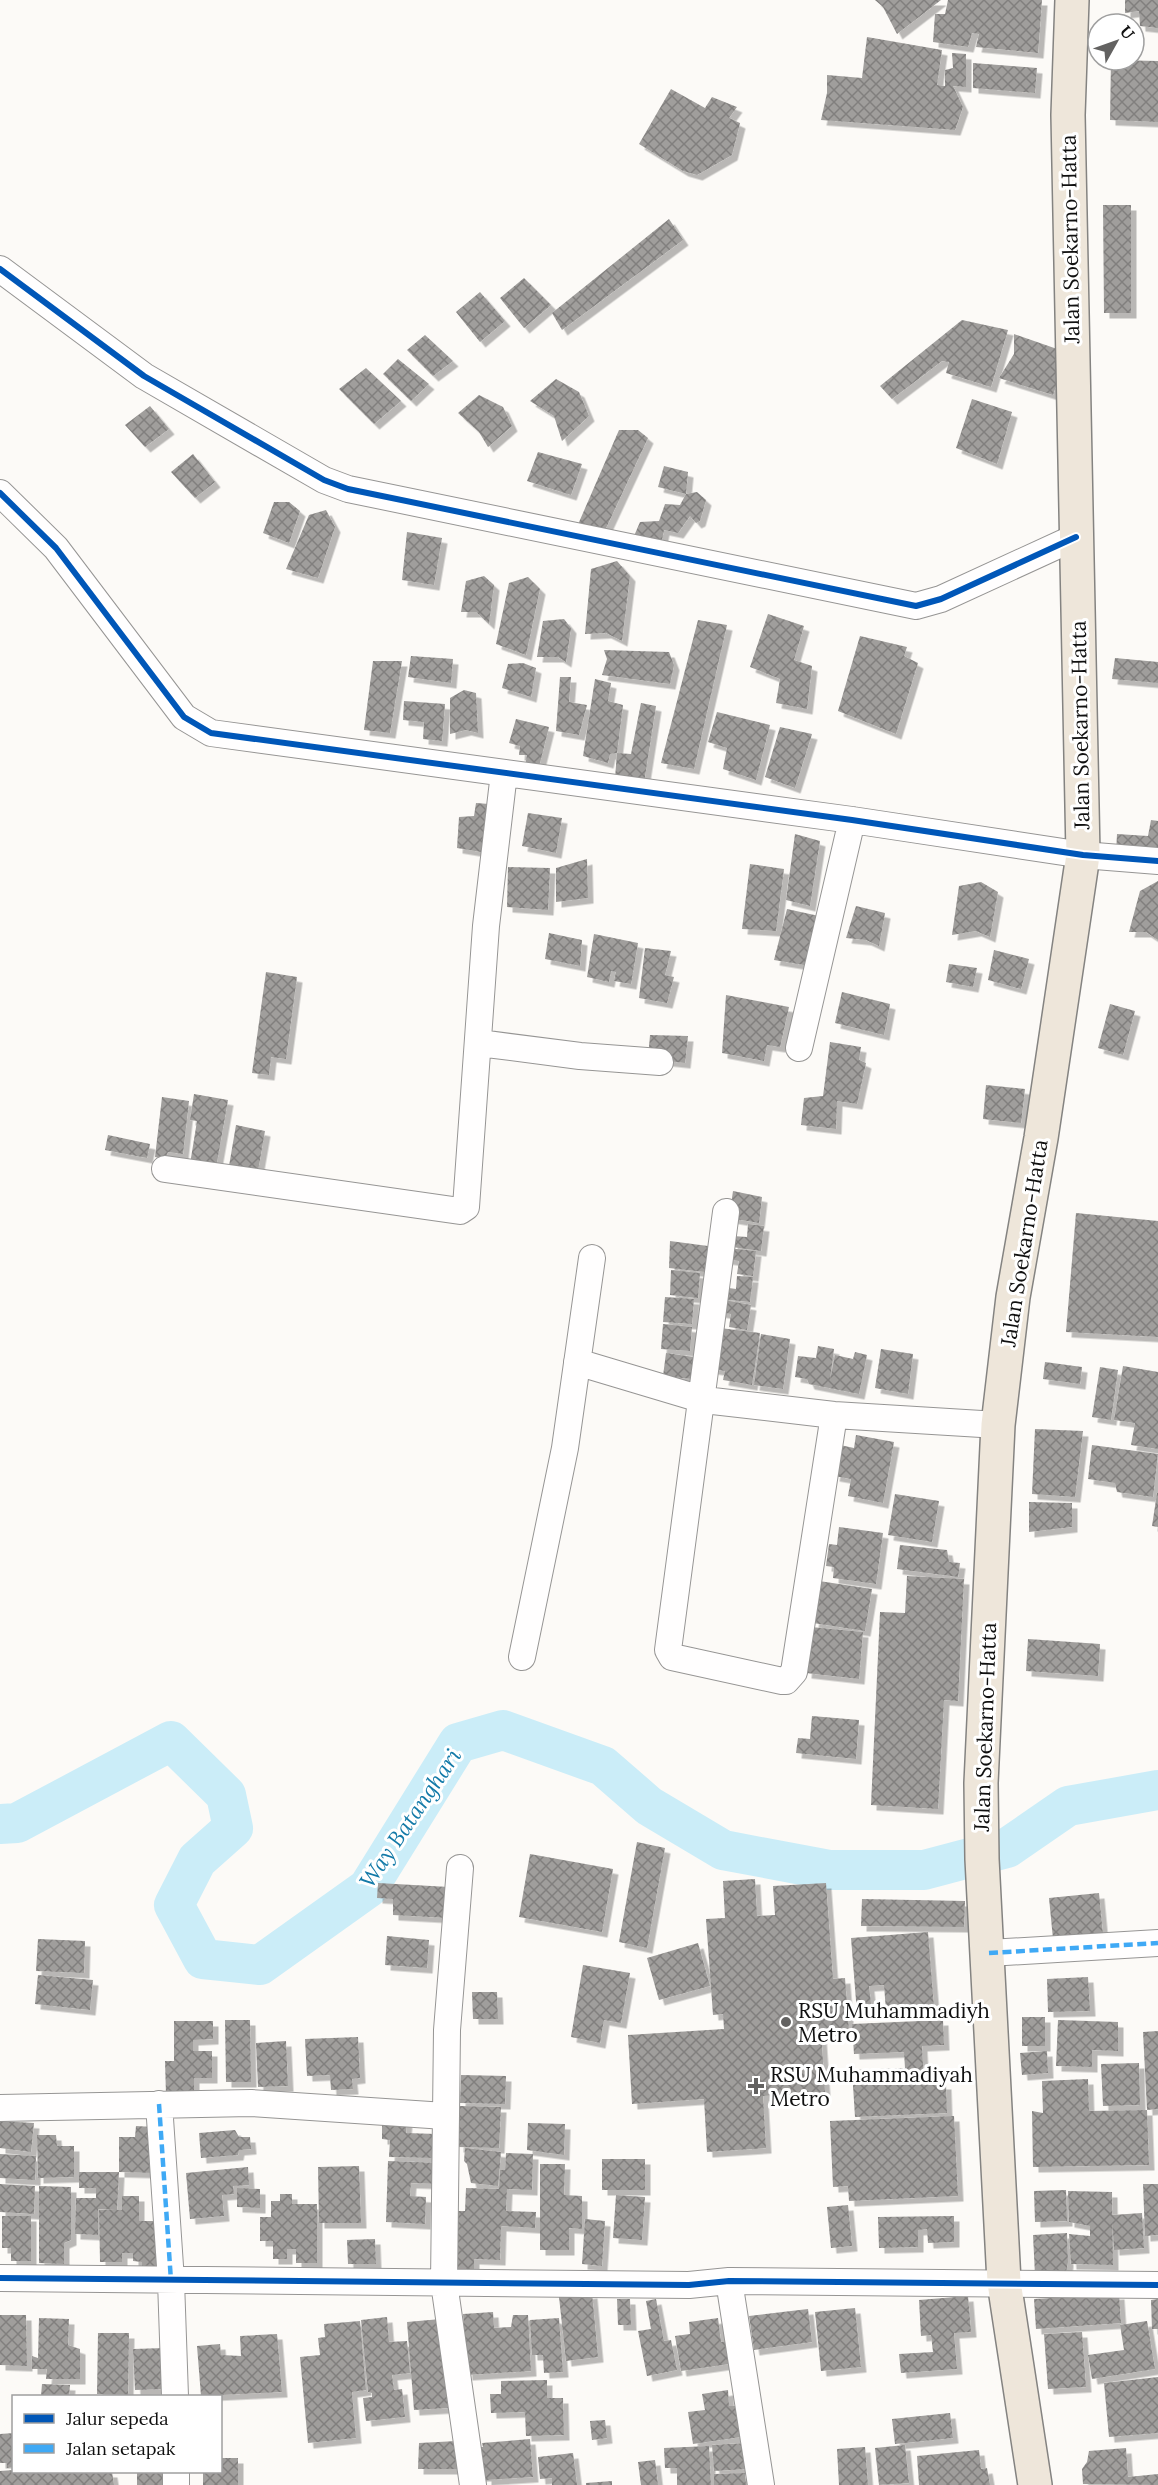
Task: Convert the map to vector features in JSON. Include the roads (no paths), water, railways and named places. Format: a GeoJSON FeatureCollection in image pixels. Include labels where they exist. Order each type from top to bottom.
{"type":"FeatureCollection","features":[{"type":"Feature","properties":{"kind":"main road","name":"Jalan Soekarno-Hatta"},"geometry":{"type":"LineString","coordinates":[[1035,2485],[1004,2282],[982,1859],[981,1783],[998,1425],[1013,1297],[1041,1138],[1083,855],[1068,115],[1072,0]]}},
{"type":"Feature","properties":{"kind":"street"},"geometry":{"type":"LineString","coordinates":[[0,268],[144,376],[324,480],[348,489],[916,606],[941,599],[1076,537]]}},
{"type":"Feature","properties":{"kind":"street"},"geometry":{"type":"LineString","coordinates":[[0,493],[56,548],[184,717],[211,733],[852,820],[1083,855],[1158,861]]}},
{"type":"Feature","properties":{"kind":"street"},"geometry":{"type":"LineString","coordinates":[[165,1169],[460,1211],[466,1207],[486,926],[504,773]]}},
{"type":"Feature","properties":{"kind":"street"},"geometry":{"type":"LineString","coordinates":[[799,1048],[852,820]]}},
{"type":"Feature","properties":{"kind":"street"},"geometry":{"type":"LineString","coordinates":[[479,1043],[580,1056],[660,1062]]}},
{"type":"Feature","properties":{"kind":"street"},"geometry":{"type":"LineString","coordinates":[[726,1212],[704,1400],[669,1654],[675,1659],[782,1681],[786,1681],[794,1672],[834,1415]]}},
{"type":"Feature","properties":{"kind":"street"},"geometry":{"type":"LineString","coordinates":[[522,1657],[565,1448],[592,1258]]}},
{"type":"Feature","properties":{"kind":"street"},"geometry":{"type":"LineString","coordinates":[[577,1362],[704,1400],[834,1415],[998,1425]]}},
{"type":"Feature","properties":{"kind":"street"},"geometry":{"type":"LineString","coordinates":[[460,1868],[447,2030],[444,2283],[473,2485]]}},
{"type":"Feature","properties":{"kind":"street"},"geometry":{"type":"LineString","coordinates":[[988,1953],[1158,1943]]}},
{"type":"Feature","properties":{"kind":"street"},"geometry":{"type":"LineString","coordinates":[[0,2108],[251,2103],[445,2116]]}},
{"type":"Feature","properties":{"kind":"street"},"geometry":{"type":"LineString","coordinates":[[159,2104],[171,2281],[175,2395]]}},
{"type":"Feature","properties":{"kind":"street"},"geometry":{"type":"LineString","coordinates":[[0,2278],[689,2285],[729,2281],[1158,2285]]}},
{"type":"Feature","properties":{"kind":"street"},"geometry":{"type":"LineString","coordinates":[[729,2281],[761,2485]]}},
{"type":"Feature","properties":{"kind":"waterway","name":"Way Batanghari"},"geometry":{"type":"LineString","coordinates":[[0,1824],[17,1823],[171,1741],[226,1795],[233,1828],[197,1860],[174,1905],[203,1959],[260,1965],[368,1888],[458,1743],[503,1730],[603,1766],[649,1806],[723,1850],[829,1870],[924,1870],[1007,1848],[1068,1806],[1158,1790]]}},
{"type":"Feature","properties":{"kind":"place","name":"RSU Muhammadiyh Metro"},"geometry":{"type":"Point","coordinates":[786,2022]}},
{"type":"Feature","properties":{"kind":"place","name":"RSU Muhammadiyah Metro"},"geometry":{"type":"Point","coordinates":[756,2086]}}]}
